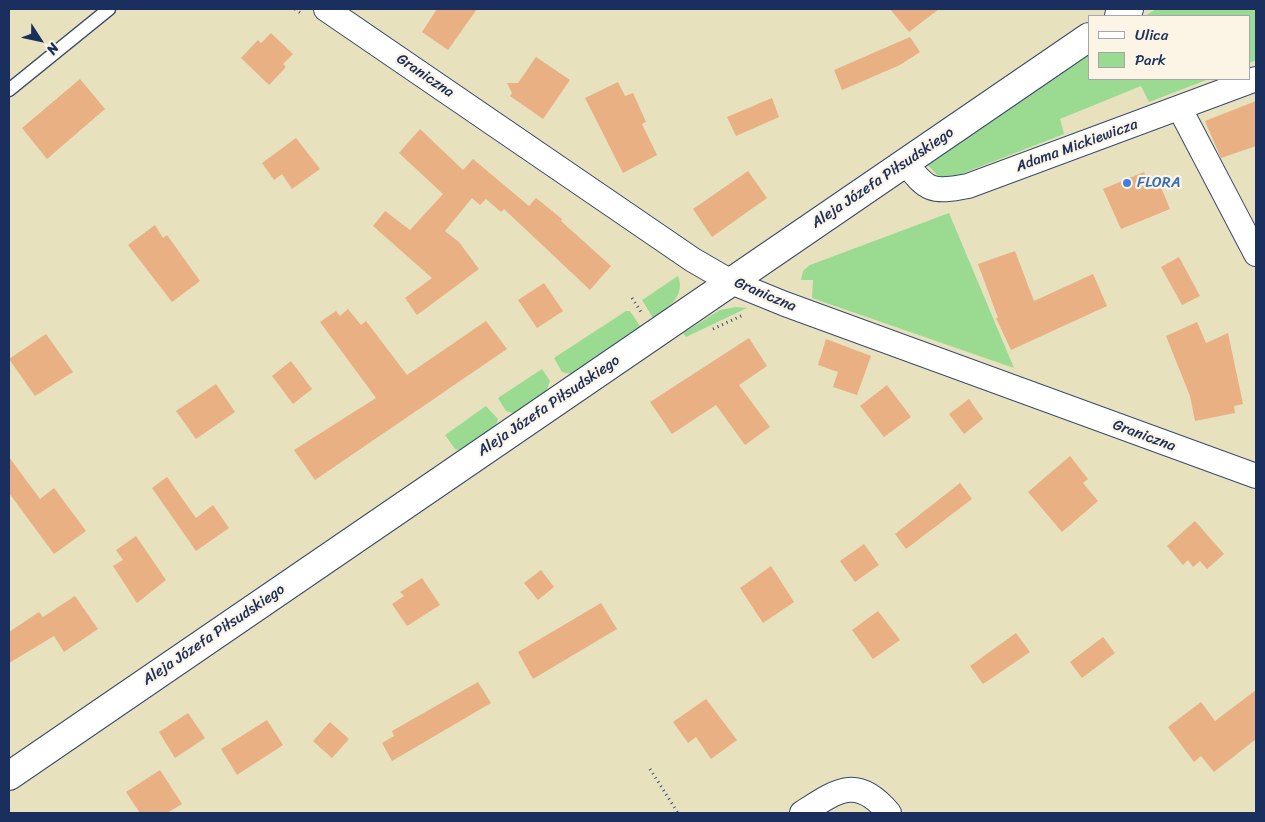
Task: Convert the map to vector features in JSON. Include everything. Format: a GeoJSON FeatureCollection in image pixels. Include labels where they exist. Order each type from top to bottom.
{"type":"FeatureCollection","features":[{"type":"Feature","properties":{"kind":"main road","name":"Aleja Józefa Piłsudskiego"},"geometry":{"type":"LineString","coordinates":[[9,776],[1088,38]]}},
{"type":"Feature","properties":{"kind":"street","name":"Graniczna"},"geometry":{"type":"LineString","coordinates":[[326,9],[693,260],[732,282],[785,304],[1256,476]]}},
{"type":"Feature","properties":{"kind":"street","name":"Adama Mickiewicza"},"geometry":{"type":"LineString","coordinates":[[905,162],[927,187],[944,191],[968,186],[1180,109],[1256,79]]}},
{"type":"Feature","properties":{"kind":"street"},"geometry":{"type":"LineString","coordinates":[[1180,109],[1256,254]]}},
{"type":"Feature","properties":{"kind":"street"},"geometry":{"type":"LineString","coordinates":[[802,813],[833,793],[856,789],[875,796],[889,813]]}},
{"type":"Feature","properties":{"kind":"lane"},"geometry":{"type":"LineString","coordinates":[[9,90],[109,9]]}},
{"type":"Feature","properties":{"kind":"path"},"geometry":{"type":"LineString","coordinates":[[650,769],[678,813]]}},
{"type":"Feature","properties":{"kind":"green space"},"geometry":{"type":"Polygon","coordinates":[[[1156,9],[1256,9],[1256,60],[1250,63],[1250,15],[1147,15],[1156,9]]]}},
{"type":"Feature","properties":{"kind":"green space"},"geometry":{"type":"Polygon","coordinates":[[[1088,56],[1088,80],[1206,80],[1149,102],[1141,86],[1060,119],[1064,134],[943,181],[926,163],[1088,56]]]}},
{"type":"Feature","properties":{"kind":"green space"},"geometry":{"type":"Polygon","coordinates":[[[949,213],[1014,368],[812,298],[813,280],[801,280],[803,271],[810,265],[949,213]]]}},
{"type":"Feature","properties":{"kind":"green space"},"geometry":{"type":"Polygon","coordinates":[[[678,276],[680,290],[678,295],[670,306],[653,318],[642,300],[678,276]]]}},
{"type":"Feature","properties":{"kind":"green space"},"geometry":{"type":"Polygon","coordinates":[[[736,307],[747,308],[686,337],[683,333],[720,310],[736,307]]]}},
{"type":"Feature","properties":{"kind":"green space"},"geometry":{"type":"Polygon","coordinates":[[[626,311],[630,311],[640,326],[571,374],[562,372],[554,358],[626,311]]]}},
{"type":"Feature","properties":{"kind":"green space"},"geometry":{"type":"Polygon","coordinates":[[[542,369],[550,381],[546,392],[513,413],[506,411],[498,398],[542,369]]]}},
{"type":"Feature","properties":{"kind":"green space"},"geometry":{"type":"Polygon","coordinates":[[[486,406],[498,419],[496,425],[459,450],[455,449],[445,435],[486,406]]]}},
{"type":"Feature","properties":{"kind":"building"},"geometry":{"type":"Polygon","coordinates":[[[437,9],[477,9],[448,50],[422,32],[437,9]]]}},
{"type":"Feature","properties":{"kind":"building"},"geometry":{"type":"Polygon","coordinates":[[[890,9],[939,9],[909,32],[890,9]]]}},
{"type":"Feature","properties":{"kind":"building"},"geometry":{"type":"Polygon","coordinates":[[[271,33],[293,54],[283,64],[286,67],[269,85],[241,58],[258,40],[261,43],[271,33]]]}},
{"type":"Feature","properties":{"kind":"building"},"geometry":{"type":"Polygon","coordinates":[[[910,37],[920,52],[900,65],[842,90],[834,70],[910,37]]]}},
{"type":"Feature","properties":{"kind":"building"},"geometry":{"type":"Polygon","coordinates":[[[536,57],[570,80],[543,119],[510,96],[512,93],[507,83],[518,83],[536,57]]]}},
{"type":"Feature","properties":{"kind":"building"},"geometry":{"type":"Polygon","coordinates":[[[80,79],[105,109],[47,159],[22,128],[80,79]]]}},
{"type":"Feature","properties":{"kind":"building"},"geometry":{"type":"Polygon","coordinates":[[[618,82],[625,96],[633,93],[646,122],[642,124],[657,155],[623,173],[585,98],[618,82]]]}},
{"type":"Feature","properties":{"kind":"building"},"geometry":{"type":"Polygon","coordinates":[[[772,98],[779,117],[736,136],[727,117],[772,98]]]}},
{"type":"Feature","properties":{"kind":"building"},"geometry":{"type":"Polygon","coordinates":[[[1256,101],[1256,146],[1221,158],[1205,121],[1256,101]]]}},
{"type":"Feature","properties":{"kind":"building"},"geometry":{"type":"Polygon","coordinates":[[[420,129],[463,170],[473,159],[529,206],[536,198],[562,219],[561,221],[611,266],[590,290],[504,209],[501,212],[486,199],[480,205],[472,198],[445,231],[459,242],[479,269],[417,315],[405,298],[432,278],[373,226],[385,211],[410,230],[443,194],[399,153],[420,129]]]}},
{"type":"Feature","properties":{"kind":"building"},"geometry":{"type":"Polygon","coordinates":[[[296,138],[320,169],[292,189],[282,174],[274,180],[262,163],[296,138]]]}},
{"type":"Feature","properties":{"kind":"building"},"geometry":{"type":"Polygon","coordinates":[[[748,171],[767,198],[712,237],[693,209],[748,171]]]}},
{"type":"Feature","properties":{"kind":"building"},"geometry":{"type":"Polygon","coordinates":[[[1144,172],[1149,184],[1158,180],[1170,209],[1121,229],[1103,189],[1144,172]]]}},
{"type":"Feature","properties":{"kind":"building"},"geometry":{"type":"Polygon","coordinates":[[[155,225],[163,238],[167,235],[200,281],[172,302],[128,245],[155,225]]]}},
{"type":"Feature","properties":{"kind":"building"},"geometry":{"type":"Polygon","coordinates":[[[1015,251],[1034,301],[1093,274],[1107,306],[1011,350],[996,318],[998,318],[978,264],[1015,251]]]}},
{"type":"Feature","properties":{"kind":"building"},"geometry":{"type":"Polygon","coordinates":[[[1179,257],[1200,296],[1182,305],[1161,267],[1179,257]]]}},
{"type":"Feature","properties":{"kind":"building"},"geometry":{"type":"Polygon","coordinates":[[[544,283],[563,311],[537,328],[518,300],[544,283]]]}},
{"type":"Feature","properties":{"kind":"building"},"geometry":{"type":"Polygon","coordinates":[[[348,309],[361,325],[366,321],[407,375],[486,321],[507,349],[315,480],[294,450],[376,398],[320,322],[336,311],[340,316],[348,309]]]}},
{"type":"Feature","properties":{"kind":"building"},"geometry":{"type":"Polygon","coordinates":[[[1197,322],[1206,343],[1228,333],[1243,404],[1234,406],[1235,413],[1195,421],[1190,396],[1166,336],[1197,322]]]}},
{"type":"Feature","properties":{"kind":"building"},"geometry":{"type":"Polygon","coordinates":[[[46,334],[73,372],[35,396],[9,359],[46,334]]]}},
{"type":"Feature","properties":{"kind":"building"},"geometry":{"type":"Polygon","coordinates":[[[749,338],[767,366],[739,385],[770,427],[745,445],[716,405],[672,434],[650,402],[749,338]]]}},
{"type":"Feature","properties":{"kind":"building"},"geometry":{"type":"Polygon","coordinates":[[[826,339],[871,356],[857,395],[833,387],[838,372],[818,365],[826,339]]]}},
{"type":"Feature","properties":{"kind":"building"},"geometry":{"type":"Polygon","coordinates":[[[291,361],[312,389],[293,404],[272,376],[291,361]]]}},
{"type":"Feature","properties":{"kind":"building"},"geometry":{"type":"Polygon","coordinates":[[[216,384],[235,412],[196,439],[176,411],[216,384]]]}},
{"type":"Feature","properties":{"kind":"building"},"geometry":{"type":"Polygon","coordinates":[[[887,385],[911,417],[884,437],[860,406],[887,385]]]}},
{"type":"Feature","properties":{"kind":"building"},"geometry":{"type":"Polygon","coordinates":[[[969,399],[983,419],[964,434],[949,414],[969,399]]]}},
{"type":"Feature","properties":{"kind":"building"},"geometry":{"type":"Polygon","coordinates":[[[1070,456],[1088,479],[1083,483],[1098,501],[1062,532],[1028,492],[1070,456]]]}},
{"type":"Feature","properties":{"kind":"building"},"geometry":{"type":"Polygon","coordinates":[[[9,457],[40,499],[54,488],[86,531],[54,554],[9,493],[9,457]]]}},
{"type":"Feature","properties":{"kind":"building"},"geometry":{"type":"Polygon","coordinates":[[[167,477],[196,518],[213,505],[229,528],[196,551],[152,488],[167,477]]]}},
{"type":"Feature","properties":{"kind":"building"},"geometry":{"type":"Polygon","coordinates":[[[960,483],[972,499],[906,549],[895,534],[960,483]]]}},
{"type":"Feature","properties":{"kind":"building"},"geometry":{"type":"Polygon","coordinates":[[[1195,521],[1224,554],[1207,569],[1200,561],[1193,567],[1188,560],[1183,565],[1167,546],[1195,521]]]}},
{"type":"Feature","properties":{"kind":"building"},"geometry":{"type":"Polygon","coordinates":[[[136,536],[166,580],[137,603],[113,566],[123,560],[116,550],[136,536]]]}},
{"type":"Feature","properties":{"kind":"building"},"geometry":{"type":"Polygon","coordinates":[[[864,544],[879,565],[855,582],[840,561],[864,544]]]}},
{"type":"Feature","properties":{"kind":"building"},"geometry":{"type":"Polygon","coordinates":[[[771,566],[794,602],[763,623],[740,588],[771,566]]]}},
{"type":"Feature","properties":{"kind":"building"},"geometry":{"type":"Polygon","coordinates":[[[541,570],[554,587],[538,600],[524,583],[541,570]]]}},
{"type":"Feature","properties":{"kind":"building"},"geometry":{"type":"Polygon","coordinates":[[[422,578],[440,605],[407,626],[392,604],[404,596],[400,592],[422,578]]]}},
{"type":"Feature","properties":{"kind":"building"},"geometry":{"type":"Polygon","coordinates":[[[75,596],[98,629],[64,652],[54,636],[9,663],[9,632],[39,612],[43,617],[75,596]]]}},
{"type":"Feature","properties":{"kind":"building"},"geometry":{"type":"Polygon","coordinates":[[[601,603],[617,629],[533,679],[518,652],[601,603]]]}},
{"type":"Feature","properties":{"kind":"building"},"geometry":{"type":"Polygon","coordinates":[[[878,611],[900,640],[873,659],[852,630],[878,611]]]}},
{"type":"Feature","properties":{"kind":"building"},"geometry":{"type":"Polygon","coordinates":[[[1016,633],[1030,652],[983,684],[970,666],[1016,633]]]}},
{"type":"Feature","properties":{"kind":"building"},"geometry":{"type":"Polygon","coordinates":[[[1103,637],[1115,653],[1082,678],[1070,662],[1103,637]]]}},
{"type":"Feature","properties":{"kind":"building"},"geometry":{"type":"Polygon","coordinates":[[[478,682],[491,703],[392,761],[382,743],[394,736],[392,731],[478,682]]]}},
{"type":"Feature","properties":{"kind":"building"},"geometry":{"type":"Polygon","coordinates":[[[1256,690],[1256,739],[1214,772],[1201,756],[1194,762],[1168,727],[1201,702],[1215,721],[1256,690]]]}},
{"type":"Feature","properties":{"kind":"building"},"geometry":{"type":"Polygon","coordinates":[[[706,699],[737,740],[711,759],[696,737],[688,743],[673,722],[706,699]]]}},
{"type":"Feature","properties":{"kind":"building"},"geometry":{"type":"Polygon","coordinates":[[[188,713],[205,738],[175,758],[159,732],[188,713]]]}},
{"type":"Feature","properties":{"kind":"building"},"geometry":{"type":"Polygon","coordinates":[[[267,720],[283,745],[237,775],[221,749],[267,720]]]}},
{"type":"Feature","properties":{"kind":"building"},"geometry":{"type":"Polygon","coordinates":[[[330,722],[349,739],[332,758],[313,741],[330,722]]]}},
{"type":"Feature","properties":{"kind":"building"},"geometry":{"type":"Polygon","coordinates":[[[160,770],[182,804],[167,813],[140,813],[126,792],[160,770]]]}},
{"type":"Feature","properties":{"kind":"place","name":"FLORA"},"geometry":{"type":"Point","coordinates":[1127,183]}}]}
